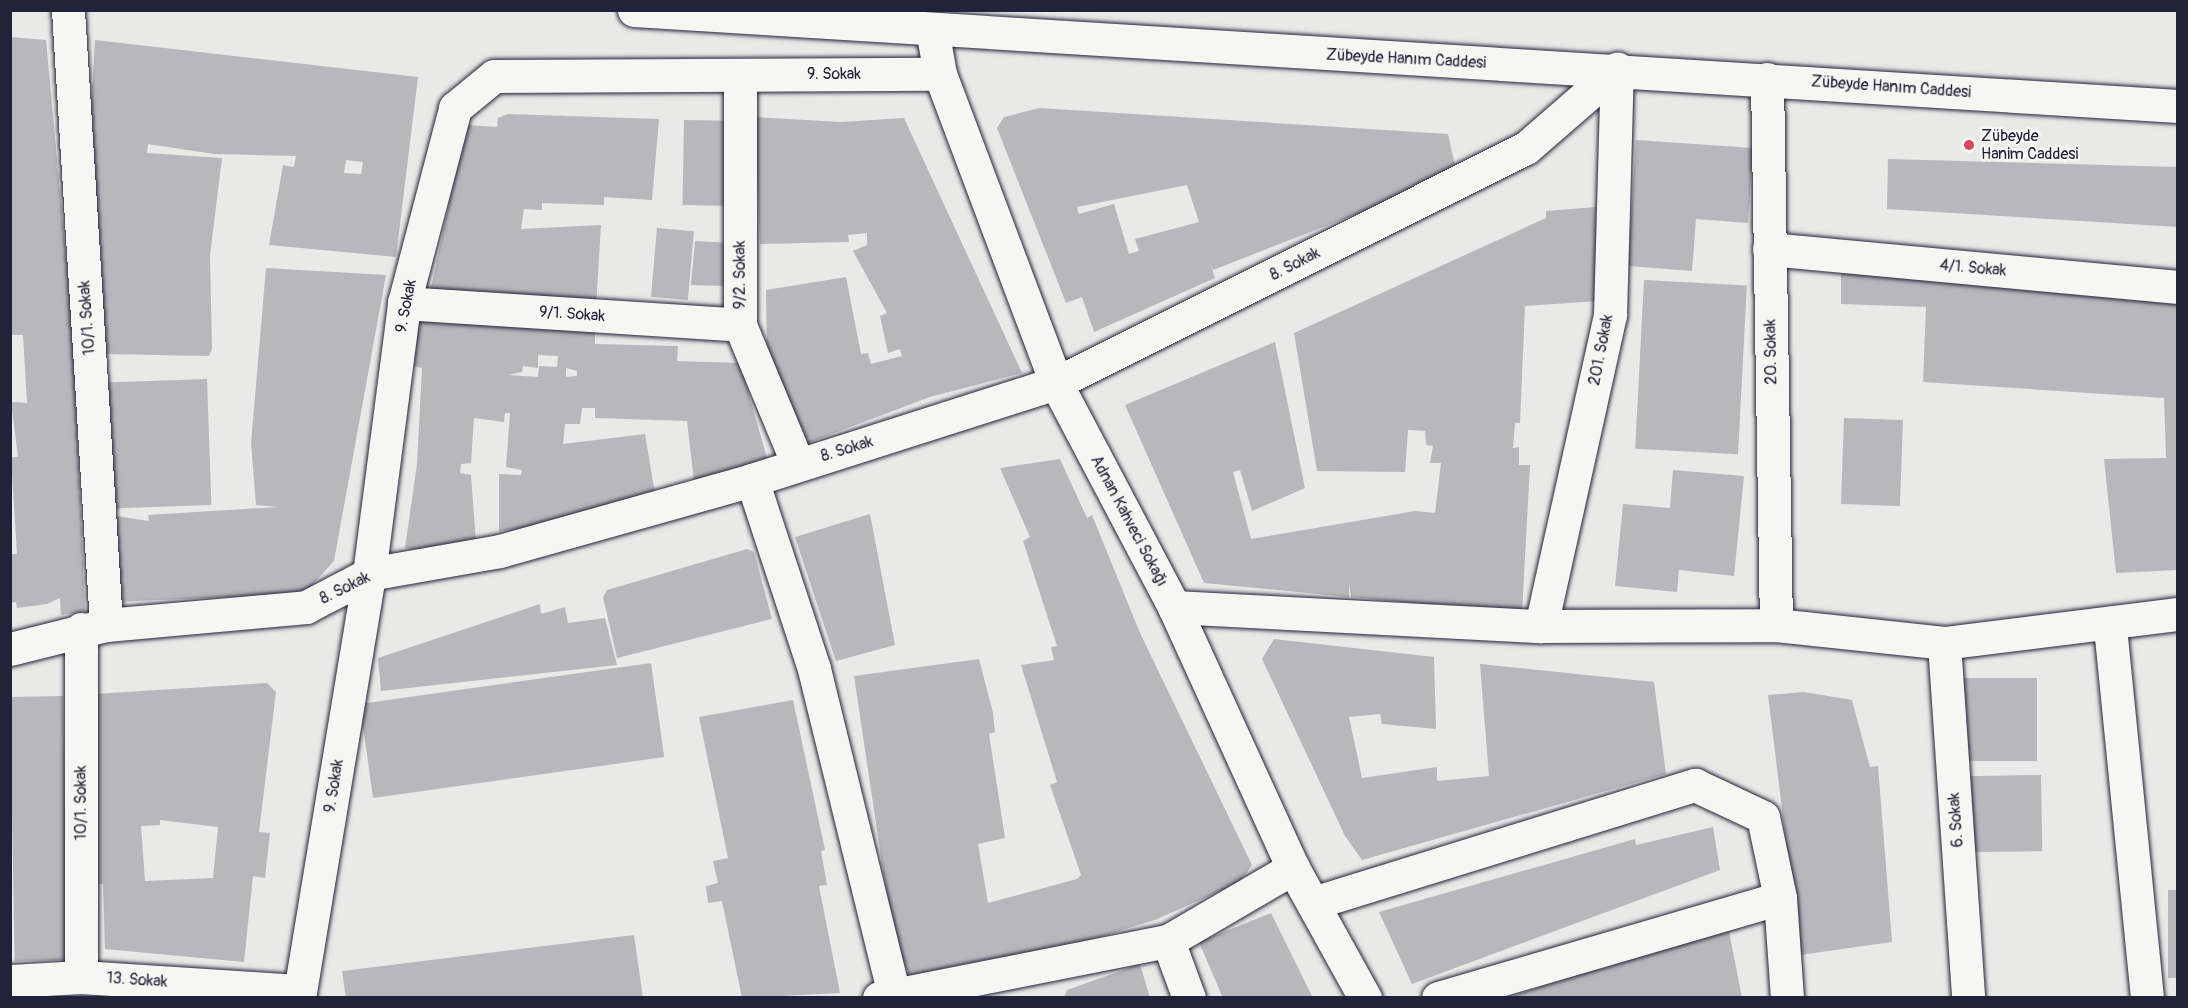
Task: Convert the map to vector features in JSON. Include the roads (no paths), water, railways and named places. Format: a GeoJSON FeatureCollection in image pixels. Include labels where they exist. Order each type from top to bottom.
{"type":"FeatureCollection","features":[{"type":"Feature","properties":{"kind":"street","name":"10/1. Sokak"},"geometry":{"type":"LineString","coordinates":[[68,10],[93,627],[81,976]]}},
{"type":"Feature","properties":{"kind":"street","name":"Zübeyde Hanım Caddesi"},"geometry":{"type":"LineString","coordinates":[[634,10],[1617,69],[2178,106]]}},
{"type":"Feature","properties":{"kind":"street","name":"Adnan Kahveci Sokağı"},"geometry":{"type":"LineString","coordinates":[[932,29],[940,74],[1056,383],[1174,607],[1293,868],[1365,998]]}},
{"type":"Feature","properties":{"kind":"street","name":"8. Sokak"},"geometry":{"type":"LineString","coordinates":[[10,649],[93,627],[306,607],[369,574],[500,551],[752,480],[1056,383],[1526,148],[1617,69]]}},
{"type":"Feature","properties":{"kind":"street","name":"201. Sokak"},"geometry":{"type":"LineString","coordinates":[[1541,626],[1610,315],[1617,69]]}},
{"type":"Feature","properties":{"kind":"street","name":"9. Sokak"},"geometry":{"type":"LineString","coordinates":[[299,994],[369,574],[404,303],[455,108],[494,76],[940,74]]}},
{"type":"Feature","properties":{"kind":"street","name":"9/2. Sokak"},"geometry":{"type":"LineString","coordinates":[[740,75],[740,326],[798,464]]}},
{"type":"Feature","properties":{"kind":"street","name":"20. Sokak"},"geometry":{"type":"LineString","coordinates":[[1767,79],[1776,625]]}},
{"type":"Feature","properties":{"kind":"street","name":"4/1. Sokak"},"geometry":{"type":"LineString","coordinates":[[1769,249],[2178,287]]}},
{"type":"Feature","properties":{"kind":"street","name":"9/1. Sokak"},"geometry":{"type":"LineString","coordinates":[[404,303],[740,326]]}},
{"type":"Feature","properties":{"kind":"street"},"geometry":{"type":"LineString","coordinates":[[752,480],[814,669],[887,996],[1018,985],[1168,941],[1293,868]]}},
{"type":"Feature","properties":{"kind":"street"},"geometry":{"type":"LineString","coordinates":[[1174,607],[1541,626],[1776,625],[1944,643],[2110,627],[2178,614]]}},
{"type":"Feature","properties":{"kind":"street"},"geometry":{"type":"LineString","coordinates":[[2110,627],[2147,998]]}},
{"type":"Feature","properties":{"kind":"street","name":"6. Sokak"},"geometry":{"type":"LineString","coordinates":[[1944,643],[1968,998]]}},
{"type":"Feature","properties":{"kind":"street"},"geometry":{"type":"LineString","coordinates":[[1313,903],[1695,785],[1763,817],[1780,898],[1787,998]]}},
{"type":"Feature","properties":{"kind":"street"},"geometry":{"type":"LineString","coordinates":[[1438,998],[1780,898]]}},
{"type":"Feature","properties":{"kind":"street"},"geometry":{"type":"LineString","coordinates":[[1168,941],[1189,998]]}},
{"type":"Feature","properties":{"kind":"street","name":"13. Sokak"},"geometry":{"type":"LineString","coordinates":[[10,981],[81,976],[299,994]]}},
{"type":"Feature","properties":{"kind":"place","name":"Zübeyde Hanim Caddesi"},"geometry":{"type":"Point","coordinates":[1969,145]}}]}
